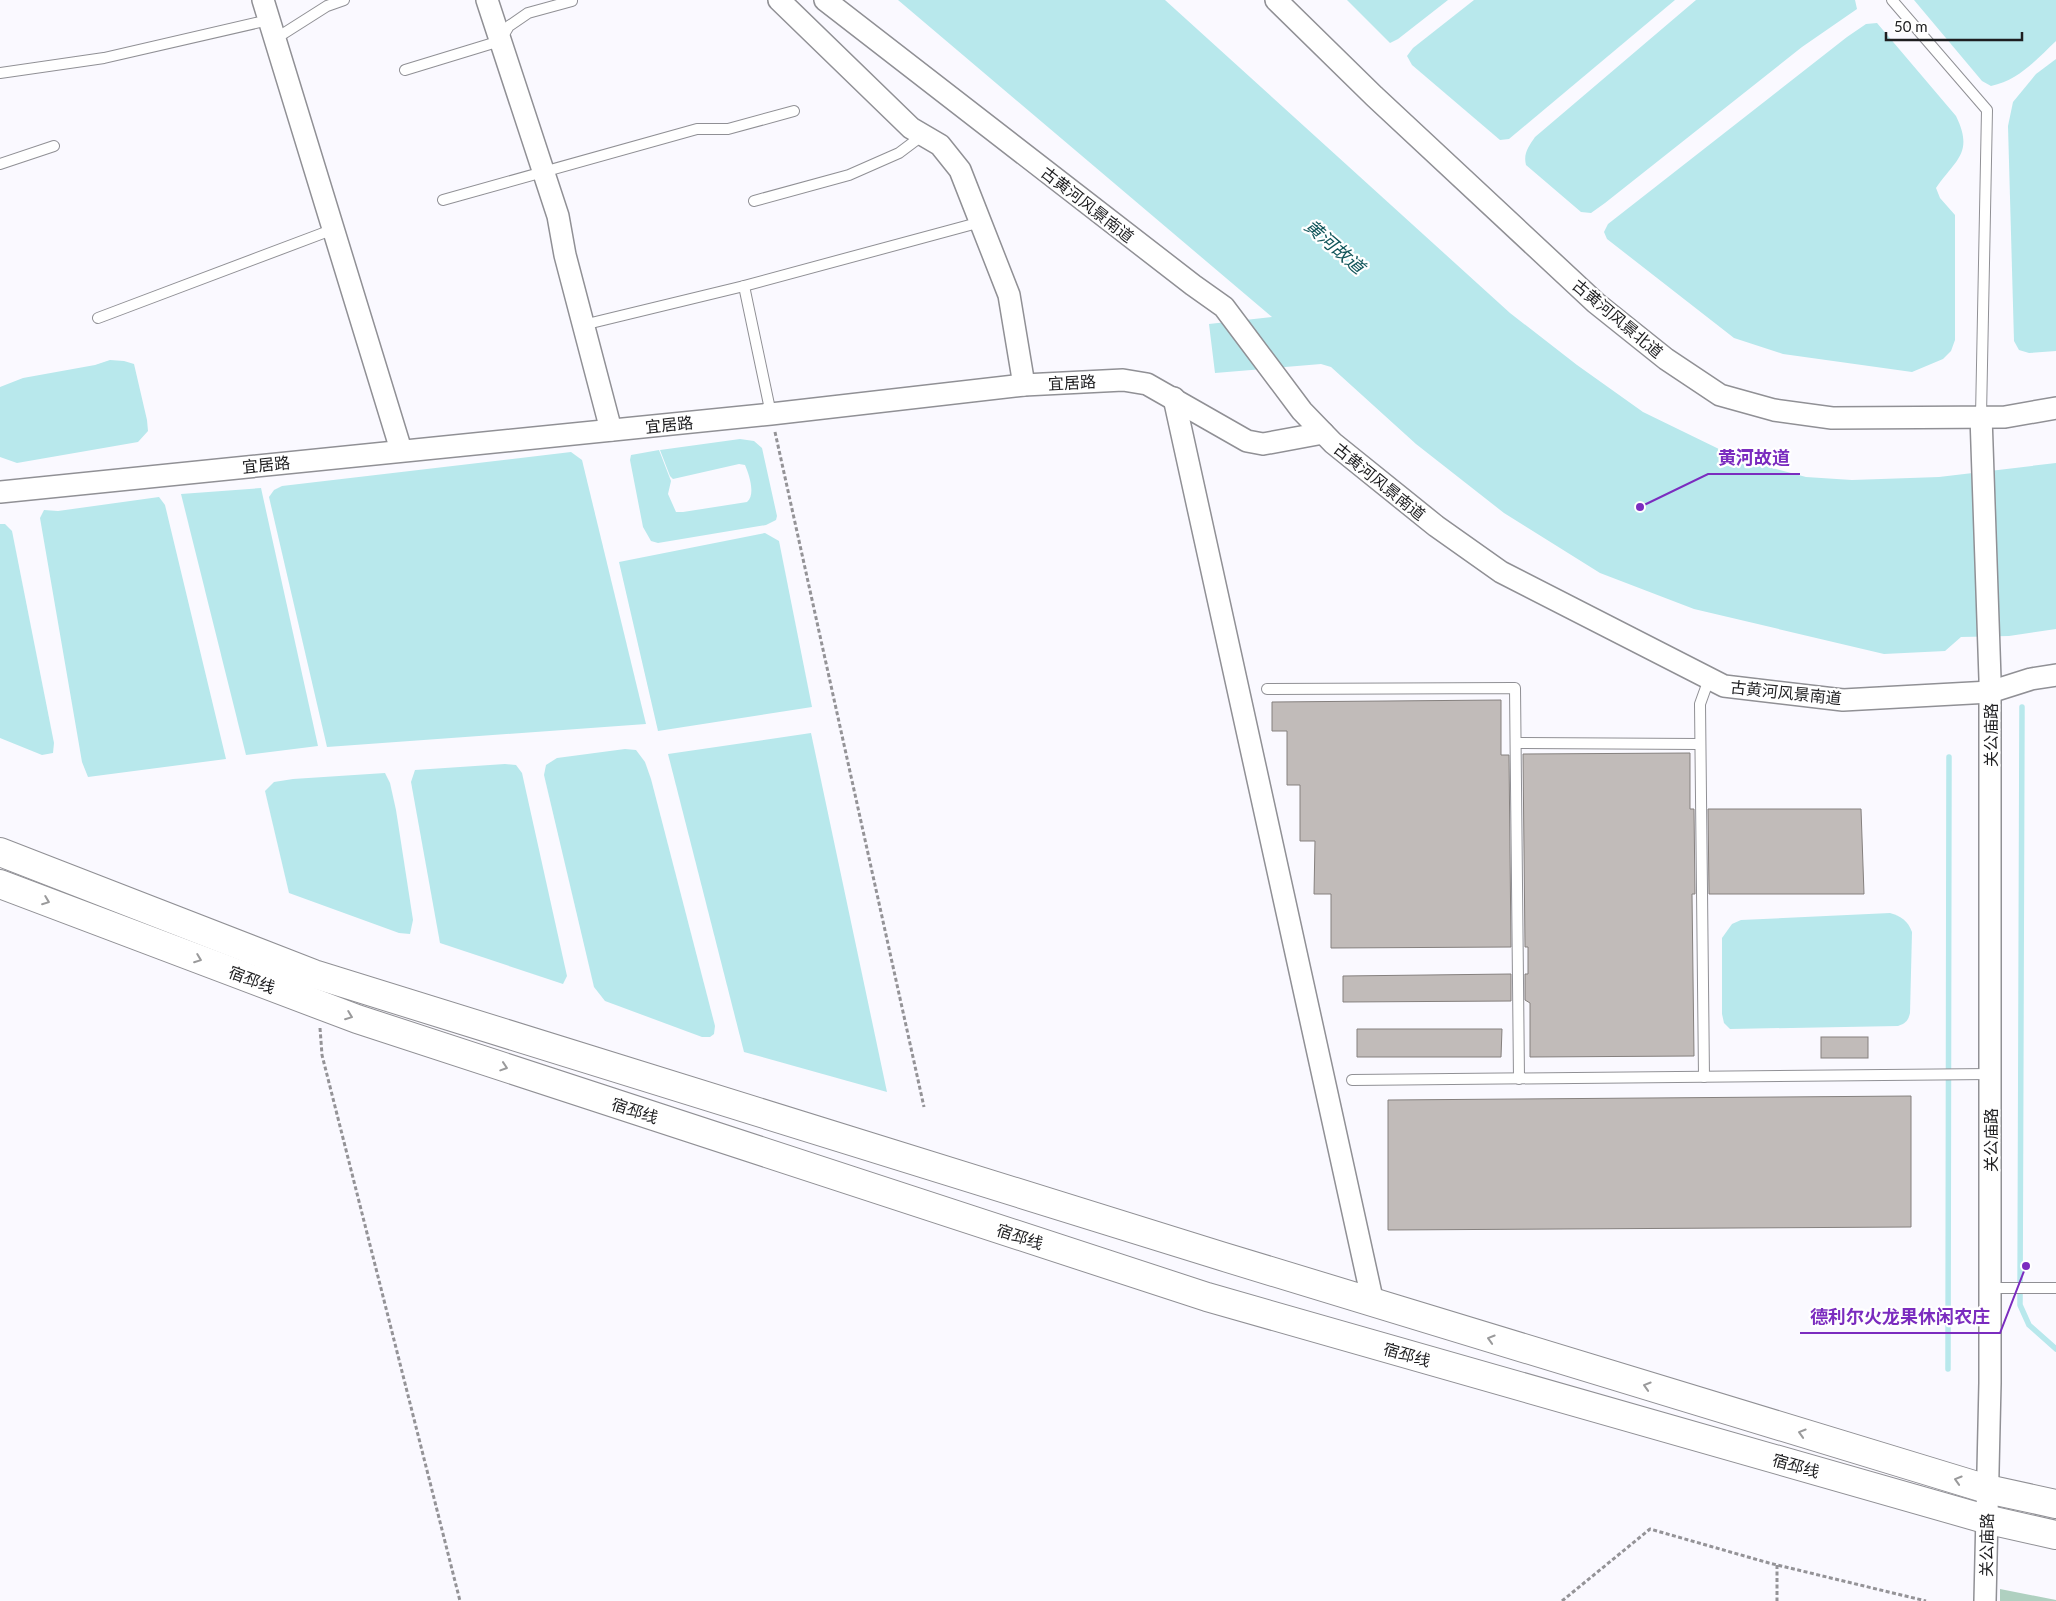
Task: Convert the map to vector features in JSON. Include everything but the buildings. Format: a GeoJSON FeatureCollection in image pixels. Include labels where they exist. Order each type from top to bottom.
{"type":"FeatureCollection","features":[{"type":"Feature","properties":{"kind":"main road","name":"宿邳线"},"geometry":{"type":"LineString","coordinates":[[0,852],[314,974],[1373,1303],[1987,1489],[2056,1504]]}},
{"type":"Feature","properties":{"kind":"main road","name":"宿邳线"},"geometry":{"type":"LineString","coordinates":[[0,884],[366,1022],[1207,1297],[1985,1519],[2056,1535]]}},
{"type":"Feature","properties":{"kind":"street"},"geometry":{"type":"LineString","coordinates":[[263,0],[401,450]]}},
{"type":"Feature","properties":{"kind":"street"},"geometry":{"type":"LineString","coordinates":[[487,0],[558,216],[565,255],[611,430]]}},
{"type":"Feature","properties":{"kind":"street"},"geometry":{"type":"LineString","coordinates":[[779,0],[912,128],[940,145],[960,170],[1009,295],[1024,385]]}},
{"type":"Feature","properties":{"kind":"street","name":"古黄河风景南道"},"geometry":{"type":"LineString","coordinates":[[825,0],[1193,286],[1224,307],[1302,410],[1333,443],[1436,526],[1501,572],[1724,686],[1843,700],[1990,686],[2056,675]]}},
{"type":"Feature","properties":{"kind":"street","name":"古黄河风景北道"},"geometry":{"type":"LineString","coordinates":[[1276,0],[1374,96],[1596,303],[1666,359],[1720,395],[1774,410],[1832,418],[1981,426],[2005,417],[2056,408]]}},
{"type":"Feature","properties":{"kind":"street","name":"宜居路"},"geometry":{"type":"LineString","coordinates":[[0,492],[771,414],[1024,385],[1123,380],[1147,384],[1247,441],[1263,444],[1323,432]]}},
{"type":"Feature","properties":{"kind":"street"},"geometry":{"type":"LineString","coordinates":[[1174,398],[1373,1303]]}},
{"type":"Feature","properties":{"kind":"street","name":"关公庙路"},"geometry":{"type":"LineString","coordinates":[[1981,426],[1990,686],[1990,1288],[1985,1601]]}},
{"type":"Feature","properties":{"kind":"lane"},"geometry":{"type":"LineString","coordinates":[[0,73],[272,30],[344,0]]}},
{"type":"Feature","properties":{"kind":"lane"},"geometry":{"type":"LineString","coordinates":[[1892,0],[1987,110],[1981,426]]}},
{"type":"Feature","properties":{"kind":"lane"},"geometry":{"type":"LineString","coordinates":[[405,70],[500,41],[509,26],[528,13],[572,1]]}},
{"type":"Feature","properties":{"kind":"lane"},"geometry":{"type":"LineString","coordinates":[[443,200],[698,129],[728,129],[794,111]]}},
{"type":"Feature","properties":{"kind":"lane"},"geometry":{"type":"LineString","coordinates":[[754,201],[849,175],[899,153],[923,135]]}},
{"type":"Feature","properties":{"kind":"lane"},"geometry":{"type":"LineString","coordinates":[[0,164],[54,146]]}},
{"type":"Feature","properties":{"kind":"lane"},"geometry":{"type":"LineString","coordinates":[[583,325],[744,286],[981,222]]}},
{"type":"Feature","properties":{"kind":"lane"},"geometry":{"type":"LineString","coordinates":[[98,318],[334,230]]}},
{"type":"Feature","properties":{"kind":"lane"},"geometry":{"type":"LineString","coordinates":[[744,286],[771,414]]}},
{"type":"Feature","properties":{"kind":"lane"},"geometry":{"type":"LineString","coordinates":[[1704,1077],[1700,704],[1709,679]]}},
{"type":"Feature","properties":{"kind":"lane"},"geometry":{"type":"LineString","coordinates":[[1267,689],[1515,688],[1519,1079]]}},
{"type":"Feature","properties":{"kind":"lane"},"geometry":{"type":"LineString","coordinates":[[1516,744],[1700,744]]}},
{"type":"Feature","properties":{"kind":"lane"},"geometry":{"type":"LineString","coordinates":[[1352,1080],[1990,1074]]}},
{"type":"Feature","properties":{"kind":"lane"},"geometry":{"type":"LineString","coordinates":[[1990,1288],[2056,1288]]}},
{"type":"Feature","properties":{"kind":"path"},"geometry":{"type":"LineString","coordinates":[[771,414],[924,1107]]}},
{"type":"Feature","properties":{"kind":"path"},"geometry":{"type":"LineString","coordinates":[[319,1004],[322,1055],[460,1601]]}},
{"type":"Feature","properties":{"kind":"path"},"geometry":{"type":"LineString","coordinates":[[1562,1601],[1650,1529],[1777,1565],[1926,1601]]}},
{"type":"Feature","properties":{"kind":"path"},"geometry":{"type":"LineString","coordinates":[[1777,1565],[1777,1601]]}},
{"type":"Feature","properties":{"kind":"green space"},"geometry":{"type":"Polygon","coordinates":[[[2000,1589],[2056,1600],[2056,1601],[2000,1601],[2000,1589]]]}},
{"type":"Feature","properties":{"kind":"water"},"geometry":{"type":"Polygon","coordinates":[[[898,0],[1165,0],[1510,313],[1577,365],[1643,412],[1721,450],[1772,468],[1806,477],[1852,480],[1939,477],[2056,463],[2056,629],[2009,636],[1961,637],[1945,651],[1884,654],[1694,609],[1600,573],[1504,513],[1416,444],[1331,367],[1321,364],[1215,373],[1209,324],[1272,317],[898,0]]]}},
{"type":"Feature","properties":{"kind":"water"},"geometry":{"type":"Polygon","coordinates":[[[1347,0],[1448,0],[1398,39],[1390,43],[1347,0]]]}},
{"type":"Feature","properties":{"kind":"water"},"geometry":{"type":"Polygon","coordinates":[[[1474,0],[1675,0],[1509,139],[1500,140],[1412,65],[1407,56],[1413,48],[1474,0]]]}},
{"type":"Feature","properties":{"kind":"water"},"geometry":{"type":"Polygon","coordinates":[[[1696,0],[1855,0],[1857,9],[1802,47],[1605,203],[1591,213],[1581,212],[1526,165],[1525,157],[1529,147],[1535,137],[1696,0]]]}},
{"type":"Feature","properties":{"kind":"water"},"geometry":{"type":"Polygon","coordinates":[[[1914,0],[2056,0],[2056,41],[2019,74],[1991,86],[1982,81],[1914,0]]]}},
{"type":"Feature","properties":{"kind":"water"},"geometry":{"type":"Polygon","coordinates":[[[1877,23],[1956,116],[1963,139],[1960,155],[1936,188],[1940,198],[1955,215],[1955,340],[1951,351],[1943,359],[1912,372],[1783,354],[1734,338],[1607,239],[1604,232],[1608,224],[1847,37],[1866,24],[1877,23]]]}},
{"type":"Feature","properties":{"kind":"water"},"geometry":{"type":"Polygon","coordinates":[[[2056,59],[2056,351],[2029,353],[2019,350],[2014,341],[2008,126],[2013,102],[2036,74],[2056,59]]]}},
{"type":"Feature","properties":{"kind":"water"},"geometry":{"type":"Polygon","coordinates":[[[110,360],[134,364],[148,431],[138,442],[17,463],[0,457],[0,387],[23,378],[95,365],[110,360]]]}},
{"type":"Feature","properties":{"kind":"water"},"geometry":{"type":"Polygon","coordinates":[[[740,439],[754,441],[762,448],[777,516],[776,520],[766,525],[658,543],[651,541],[643,527],[630,460],[631,455],[659,450],[671,481],[668,494],[676,512],[683,512],[747,502],[750,499],[751,490],[747,469],[745,465],[739,464],[673,479],[670,476],[660,450],[740,439]]]}},
{"type":"Feature","properties":{"kind":"water"},"geometry":{"type":"Polygon","coordinates":[[[571,452],[582,460],[646,724],[327,747],[269,497],[274,490],[282,486],[571,452]]]}},
{"type":"Feature","properties":{"kind":"water"},"geometry":{"type":"Polygon","coordinates":[[[261,488],[318,746],[246,755],[181,494],[261,488]]]}},
{"type":"Feature","properties":{"kind":"water"},"geometry":{"type":"Polygon","coordinates":[[[159,497],[165,505],[226,759],[88,777],[82,762],[40,518],[44,510],[58,511],[159,497]]]}},
{"type":"Feature","properties":{"kind":"water"},"geometry":{"type":"Polygon","coordinates":[[[0,524],[5,524],[12,531],[54,743],[53,753],[42,755],[0,738],[0,524]]]}},
{"type":"Feature","properties":{"kind":"water"},"geometry":{"type":"Polygon","coordinates":[[[765,533],[779,541],[812,707],[658,731],[619,562],[765,533]]]}},
{"type":"Feature","properties":{"kind":"water"},"geometry":{"type":"Polygon","coordinates":[[[811,733],[887,1092],[744,1052],[668,754],[811,733]]]}},
{"type":"Feature","properties":{"kind":"water"},"geometry":{"type":"Polygon","coordinates":[[[625,749],[636,750],[645,762],[651,779],[715,1026],[714,1034],[710,1037],[702,1037],[605,1001],[594,987],[544,775],[546,765],[557,758],[625,749]]]}},
{"type":"Feature","properties":{"kind":"water"},"geometry":{"type":"Polygon","coordinates":[[[505,764],[516,765],[522,773],[567,976],[563,984],[440,943],[411,782],[415,770],[505,764]]]}},
{"type":"Feature","properties":{"kind":"water"},"geometry":{"type":"Polygon","coordinates":[[[385,773],[390,783],[396,810],[413,920],[410,934],[399,933],[289,893],[265,791],[274,782],[293,779],[385,773]]]}},
{"type":"Feature","properties":{"kind":"water"},"geometry":{"type":"Polygon","coordinates":[[[1890,913],[1904,919],[1912,932],[1910,1013],[1905,1023],[1898,1026],[1730,1029],[1724,1023],[1722,1014],[1722,938],[1732,924],[1741,920],[1890,913]]]}},
{"type":"Feature","properties":{"kind":"waterway"},"geometry":{"type":"LineString","coordinates":[[2022,707],[2020,1305],[2029,1325],[2056,1349]]}},
{"type":"Feature","properties":{"kind":"waterway"},"geometry":{"type":"LineString","coordinates":[[1948,1369],[1949,757]]}},
{"type":"Feature","properties":{"kind":"place","name":"黄河故道"},"geometry":{"type":"Point","coordinates":[1640,507]}},
{"type":"Feature","properties":{"kind":"place","name":"德利尔火龙果休闲农庄"},"geometry":{"type":"Point","coordinates":[2026,1266]}}]}
